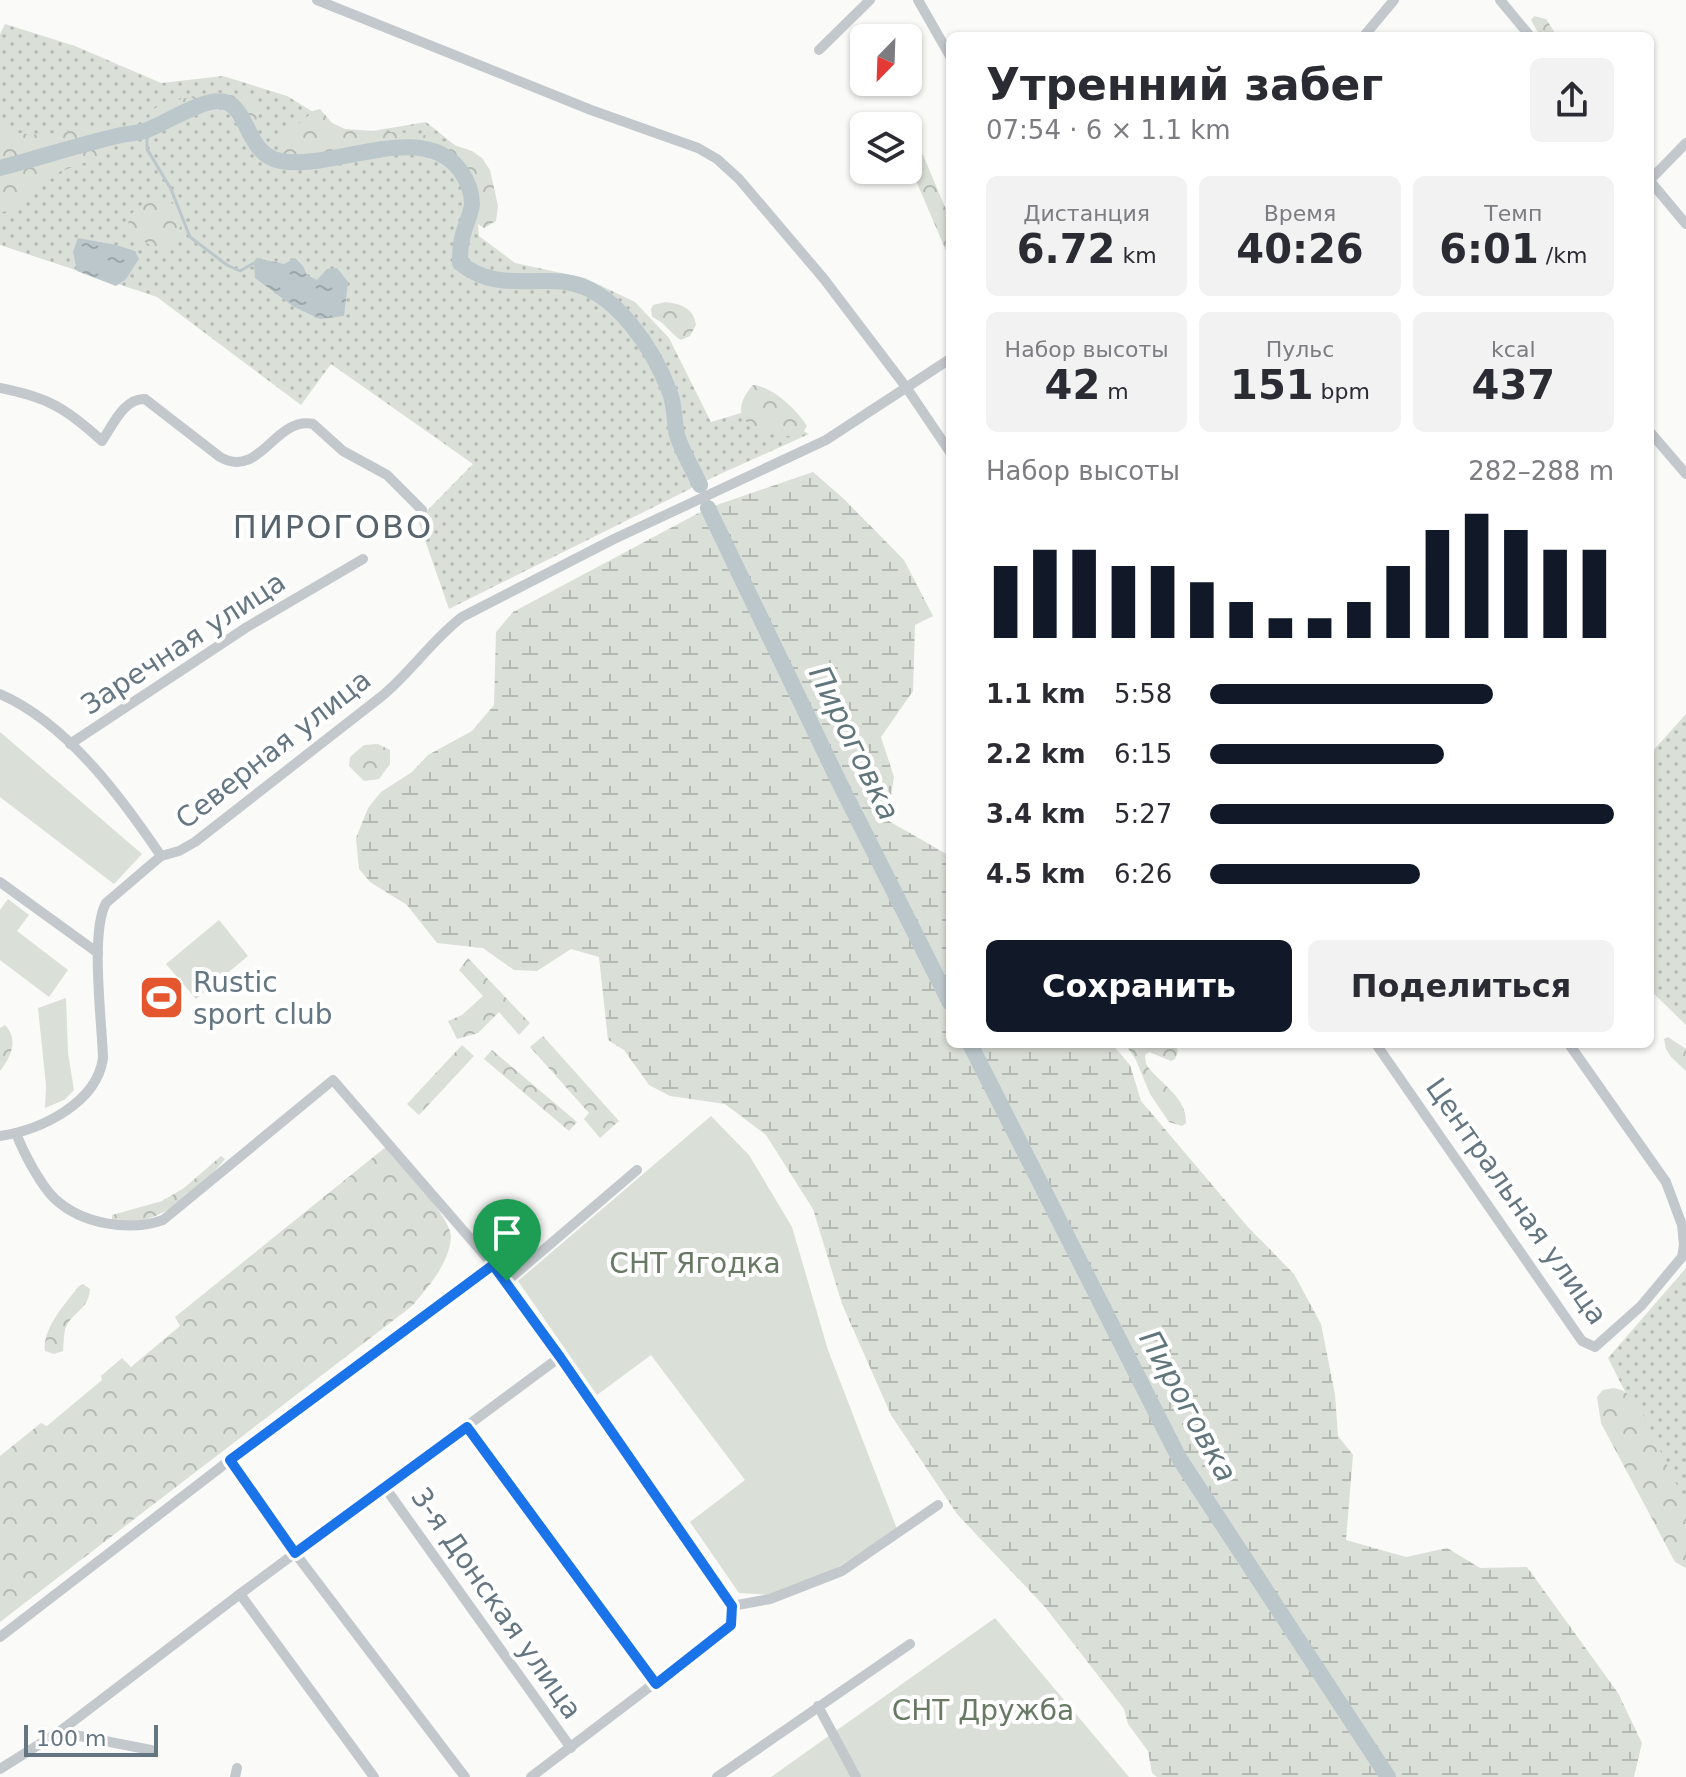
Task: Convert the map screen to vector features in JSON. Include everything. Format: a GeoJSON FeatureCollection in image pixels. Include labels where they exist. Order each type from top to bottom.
{"type":"FeatureCollection","features":[{"type":"Feature","properties":{"kind":"street"},"geometry":{"type":"LineString","coordinates":[[317,0],[576,104],[698,148],[717,159],[739,179],[824,279],[906,387],[946,446]]}},
{"type":"Feature","properties":{"kind":"street"},"geometry":{"type":"LineString","coordinates":[[819,50],[870,0]]}},
{"type":"Feature","properties":{"kind":"street"},"geometry":{"type":"LineString","coordinates":[[918,0],[946,49]]}},
{"type":"Feature","properties":{"kind":"street"},"geometry":{"type":"LineString","coordinates":[[1367,32],[1394,0]]}},
{"type":"Feature","properties":{"kind":"street"},"geometry":{"type":"LineString","coordinates":[[1500,0],[1527,32]]}},
{"type":"Feature","properties":{"kind":"street"},"geometry":{"type":"LineString","coordinates":[[1654,176],[1686,143]]}},
{"type":"Feature","properties":{"kind":"street"},"geometry":{"type":"LineString","coordinates":[[1654,185],[1686,224]]}},
{"type":"Feature","properties":{"kind":"street","name":"Северная улица"},"geometry":{"type":"LineString","coordinates":[[0,1136],[16,1133],[63,1112],[80,1100],[100,1073],[103,1058],[98,953],[101,912],[106,903],[161,856],[195,842],[382,696],[406,676],[447,628],[462,617],[614,539],[826,440],[946,362]]}},
{"type":"Feature","properties":{"kind":"street"},"geometry":{"type":"LineString","coordinates":[[0,388],[32,394],[60,407],[102,441],[128,404],[145,399],[220,457],[234,463],[252,459],[292,425],[313,424],[343,451],[387,475],[422,510]]}},
{"type":"Feature","properties":{"kind":"street"},"geometry":{"type":"LineString","coordinates":[[1654,437],[1686,474]]}},
{"type":"Feature","properties":{"kind":"street","name":"Заречная улица"},"geometry":{"type":"LineString","coordinates":[[70,744],[247,627],[363,559]]}},
{"type":"Feature","properties":{"kind":"street"},"geometry":{"type":"LineString","coordinates":[[0,694],[15,700],[70,744],[129,808],[161,856]]}},
{"type":"Feature","properties":{"kind":"street"},"geometry":{"type":"LineString","coordinates":[[0,882],[98,953]]}},
{"type":"Feature","properties":{"kind":"street","name":"Центральная улица"},"geometry":{"type":"LineString","coordinates":[[1379,1048],[1582,1341],[1590,1347],[1599,1345],[1641,1306],[1682,1257],[1684,1245],[1682,1225],[1666,1182],[1572,1048]]}},
{"type":"Feature","properties":{"kind":"street"},"geometry":{"type":"LineString","coordinates":[[16,1133],[46,1188],[54,1199],[73,1212],[110,1223],[150,1224],[163,1220],[333,1080],[507,1281],[732,1606],[731,1625],[531,1777]]}},
{"type":"Feature","properties":{"kind":"street"},"geometry":{"type":"LineString","coordinates":[[507,1281],[637,1170]]}},
{"type":"Feature","properties":{"kind":"street"},"geometry":{"type":"LineString","coordinates":[[0,1637],[230,1460],[493,1265]]}},
{"type":"Feature","properties":{"kind":"street"},"geometry":{"type":"LineString","coordinates":[[0,1769],[59,1732],[560,1357]]}},
{"type":"Feature","properties":{"kind":"street"},"geometry":{"type":"LineString","coordinates":[[467,1427],[656,1684]]}},
{"type":"Feature","properties":{"kind":"street"},"geometry":{"type":"LineString","coordinates":[[230,1460],[295,1553],[465,1777]]}},
{"type":"Feature","properties":{"kind":"street","name":"3-я Донская улица"},"geometry":{"type":"LineString","coordinates":[[384,1486],[571,1748]]}},
{"type":"Feature","properties":{"kind":"street"},"geometry":{"type":"LineString","coordinates":[[732,1606],[770,1599],[842,1571],[938,1505]]}},
{"type":"Feature","properties":{"kind":"street"},"geometry":{"type":"LineString","coordinates":[[240,1594],[374,1777]]}},
{"type":"Feature","properties":{"kind":"street"},"geometry":{"type":"LineString","coordinates":[[717,1777],[910,1644]]}},
{"type":"Feature","properties":{"kind":"street"},"geometry":{"type":"LineString","coordinates":[[818,1706],[856,1777]]}},
{"type":"Feature","properties":{"kind":"street"},"geometry":{"type":"LineString","coordinates":[[59,1732],[151,1750]]}},
{"type":"Feature","properties":{"kind":"green space"},"geometry":{"type":"Polygon","coordinates":[[[1534,16],[1546,19],[1554,32],[1538,32],[1531,20],[1534,16]]]}},
{"type":"Feature","properties":{"kind":"green space"},"geometry":{"type":"Polygon","coordinates":[[[5,24],[75,46],[161,83],[223,76],[287,96],[323,118],[331,138],[426,122],[472,159],[479,236],[515,263],[585,278],[635,302],[669,338],[711,422],[761,407],[809,434],[718,475],[449,609],[418,520],[473,464],[331,364],[301,405],[157,297],[0,245],[0,34],[5,24]]]}},
{"type":"Feature","properties":{"kind":"green space"},"geometry":{"type":"Polygon","coordinates":[[[211,92],[248,98],[257,108],[259,116],[248,121],[220,106],[202,110],[168,128],[149,126],[150,112],[161,104],[211,92]]]}},
{"type":"Feature","properties":{"kind":"green space"},"geometry":{"type":"Polygon","coordinates":[[[320,109],[332,123],[345,129],[421,134],[472,151],[482,158],[490,170],[498,206],[496,221],[484,228],[469,218],[468,204],[474,184],[459,163],[441,151],[422,145],[401,144],[335,154],[282,156],[278,141],[281,131],[302,122],[313,111],[320,109]]]}},
{"type":"Feature","properties":{"kind":"green space"},"geometry":{"type":"Polygon","coordinates":[[[0,126],[27,134],[103,128],[108,136],[108,145],[100,157],[59,172],[20,206],[0,213],[0,126]]]}},
{"type":"Feature","properties":{"kind":"green space"},"geometry":{"type":"Polygon","coordinates":[[[922,154],[946,210],[946,251],[917,184],[922,184],[922,154]]]}},
{"type":"Feature","properties":{"kind":"green space"},"geometry":{"type":"Polygon","coordinates":[[[154,201],[177,204],[183,211],[177,234],[160,249],[139,238],[129,226],[133,213],[154,201]]]}},
{"type":"Feature","properties":{"kind":"green space"},"geometry":{"type":"Polygon","coordinates":[[[666,302],[682,306],[693,315],[696,325],[690,336],[681,340],[652,317],[653,305],[666,302]]]}},
{"type":"Feature","properties":{"kind":"green space"},"geometry":{"type":"Polygon","coordinates":[[[753,385],[776,394],[797,413],[807,426],[801,436],[763,431],[744,419],[741,410],[743,399],[753,385]]]}},
{"type":"Feature","properties":{"kind":"green space"},"geometry":{"type":"Polygon","coordinates":[[[813,472],[904,560],[933,616],[915,625],[913,691],[881,737],[894,777],[887,820],[946,854],[946,1048],[1115,1048],[1130,1065],[1141,1101],[1247,1226],[1294,1274],[1321,1324],[1335,1394],[1338,1436],[1353,1455],[1346,1540],[1406,1557],[1447,1548],[1480,1568],[1527,1567],[1618,1693],[1642,1743],[1634,1777],[1157,1777],[1152,1773],[1148,1751],[1128,1724],[1124,1709],[1045,1607],[957,1514],[891,1415],[842,1304],[813,1209],[766,1135],[725,1104],[670,1096],[649,1085],[624,1050],[608,1040],[599,957],[571,949],[537,971],[514,970],[483,948],[437,943],[407,905],[370,882],[359,869],[356,838],[368,808],[381,792],[412,772],[428,755],[472,731],[494,705],[496,632],[513,612],[708,508],[813,472]]]}},
{"type":"Feature","properties":{"kind":"green space"},"geometry":{"type":"Polygon","coordinates":[[[1686,714],[1686,1025],[1654,994],[1654,750],[1686,714]]]}},
{"type":"Feature","properties":{"kind":"green space"},"geometry":{"type":"Polygon","coordinates":[[[0,732],[142,854],[114,884],[0,797],[0,732]]]}},
{"type":"Feature","properties":{"kind":"green space"},"geometry":{"type":"Polygon","coordinates":[[[378,744],[390,750],[390,764],[379,779],[364,781],[349,766],[350,757],[364,745],[378,744]]]}},
{"type":"Feature","properties":{"kind":"green space"},"geometry":{"type":"Polygon","coordinates":[[[8,899],[29,915],[17,931],[68,970],[49,997],[0,960],[0,910],[8,899]]]}},
{"type":"Feature","properties":{"kind":"green space"},"geometry":{"type":"Polygon","coordinates":[[[219,920],[248,956],[196,999],[166,964],[219,920]]]}},
{"type":"Feature","properties":{"kind":"green space"},"geometry":{"type":"Polygon","coordinates":[[[468,958],[530,1023],[519,1035],[499,1012],[478,1033],[457,1039],[448,1021],[462,1015],[483,996],[459,970],[468,958]]]}},
{"type":"Feature","properties":{"kind":"green space"},"geometry":{"type":"Polygon","coordinates":[[[66,998],[68,1053],[74,1090],[64,1100],[45,1108],[46,1085],[38,1008],[66,998]]]}},
{"type":"Feature","properties":{"kind":"green space"},"geometry":{"type":"Polygon","coordinates":[[[5,1025],[12,1036],[12,1048],[0,1071],[0,1028],[5,1025]]]}},
{"type":"Feature","properties":{"kind":"green space"},"geometry":{"type":"Polygon","coordinates":[[[543,1036],[619,1121],[600,1138],[584,1119],[589,1113],[530,1047],[543,1036]]]}},
{"type":"Feature","properties":{"kind":"green space"},"geometry":{"type":"Polygon","coordinates":[[[1668,1037],[1686,1049],[1686,1071],[1666,1049],[1664,1039],[1668,1037]]]}},
{"type":"Feature","properties":{"kind":"green space"},"geometry":{"type":"Polygon","coordinates":[[[462,1045],[474,1056],[419,1115],[407,1104],[462,1045]]]}},
{"type":"Feature","properties":{"kind":"green space"},"geometry":{"type":"Polygon","coordinates":[[[1128,1048],[1177,1048],[1175,1059],[1171,1061],[1149,1052],[1145,1055],[1151,1071],[1182,1105],[1186,1123],[1182,1126],[1169,1122],[1150,1094],[1128,1048]]]}},
{"type":"Feature","properties":{"kind":"green space"},"geometry":{"type":"Polygon","coordinates":[[[492,1050],[577,1122],[569,1131],[484,1059],[492,1050]]]}},
{"type":"Feature","properties":{"kind":"green space","name":"СНТ Ягодка"},"geometry":{"type":"Polygon","coordinates":[[[711,1116],[749,1155],[792,1227],[828,1350],[897,1529],[835,1569],[770,1595],[739,1593],[690,1522],[745,1480],[651,1355],[597,1395],[518,1281],[711,1116]]]}},
{"type":"Feature","properties":{"kind":"green space"},"geometry":{"type":"Polygon","coordinates":[[[387,1146],[434,1204],[449,1228],[451,1236],[447,1256],[425,1291],[412,1306],[0,1622],[0,1456],[41,1423],[47,1426],[102,1380],[101,1376],[122,1358],[131,1367],[180,1326],[175,1317],[387,1146]]]}},
{"type":"Feature","properties":{"kind":"green space"},"geometry":{"type":"Polygon","coordinates":[[[221,1156],[225,1159],[215,1171],[174,1206],[143,1220],[112,1220],[112,1215],[162,1201],[184,1188],[221,1156]]]}},
{"type":"Feature","properties":{"kind":"green space"},"geometry":{"type":"Polygon","coordinates":[[[1686,1268],[1686,1512],[1608,1358],[1686,1268]]]}},
{"type":"Feature","properties":{"kind":"green space"},"geometry":{"type":"Polygon","coordinates":[[[83,1284],[90,1289],[89,1295],[66,1326],[63,1351],[54,1354],[45,1351],[47,1334],[56,1316],[83,1284]]]}},
{"type":"Feature","properties":{"kind":"green space"},"geometry":{"type":"Polygon","coordinates":[[[1603,1390],[1622,1390],[1637,1401],[1686,1501],[1686,1568],[1675,1562],[1601,1423],[1597,1397],[1603,1390]]]}},
{"type":"Feature","properties":{"kind":"green space","name":"СНТ Дружба"},"geometry":{"type":"Polygon","coordinates":[[[995,1618],[1129,1777],[771,1777],[995,1618]]]}},
{"type":"Feature","properties":{"kind":"water"},"geometry":{"type":"Polygon","coordinates":[[[78,238],[135,251],[139,259],[126,279],[116,286],[77,271],[73,252],[78,238]]]}},
{"type":"Feature","properties":{"kind":"water"},"geometry":{"type":"Polygon","coordinates":[[[256,258],[284,264],[295,258],[307,275],[317,280],[327,269],[337,268],[348,282],[344,316],[320,319],[294,307],[255,278],[256,258]]]}},
{"type":"Feature","properties":{"kind":"waterway","name":"Пироговка"},"geometry":{"type":"LineString","coordinates":[[0,168],[143,131],[197,106],[217,101],[233,106],[261,150],[281,161],[302,162],[400,147],[423,148],[443,155],[460,170],[471,195],[472,204],[461,242],[460,263],[485,277],[498,280],[565,282],[583,287],[616,308],[643,341],[663,376],[672,398],[679,441],[700,485]]}},
{"type":"Feature","properties":{"kind":"waterway"},"geometry":{"type":"LineString","coordinates":[[143,132],[147,137],[147,149],[171,189],[190,237],[240,271],[254,263]]}},
{"type":"Feature","properties":{"kind":"waterway","name":"Пироговка"},"geometry":{"type":"LineString","coordinates":[[708,508],[840,784],[946,995]]}},
{"type":"Feature","properties":{"kind":"waterway","name":"Пироговка"},"geometry":{"type":"LineString","coordinates":[[972,1048],[1179,1458],[1388,1777]]}},
{"type":"Feature","properties":{"kind":"place","name":"Rustic sport club"},"geometry":{"type":"Point","coordinates":[162,998]}},
{"type":"Feature","properties":{"kind":"district","name":"ПИРОГОВО"},"geometry":{"type":"Point","coordinates":[333,527]}},
{"type":"Feature","properties":{"kind":"route"},"geometry":{"type":"LineString","coordinates":[[493,1265],[507,1281],[732,1606],[731,1625],[656,1684],[467,1427],[295,1553],[230,1460],[493,1265]]}}]}
